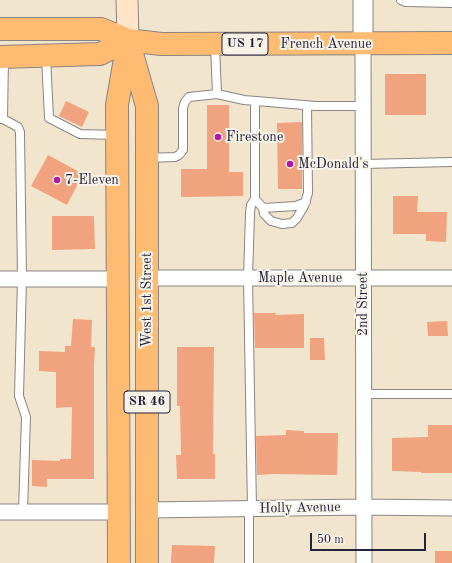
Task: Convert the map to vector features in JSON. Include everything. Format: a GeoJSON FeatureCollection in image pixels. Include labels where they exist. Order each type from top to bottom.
{"type":"FeatureCollection","features":[{"type":"Feature","properties":{"kind":"main road","name":"West 1st Street"},"geometry":{"type":"LineString","coordinates":[[119,563],[117,105],[128,40],[127,0]]}},
{"type":"Feature","properties":{"kind":"main road","name":"French Avenue"},"geometry":{"type":"LineString","coordinates":[[0,30],[101,29],[128,40],[161,44],[452,43]]}},
{"type":"Feature","properties":{"kind":"main road","name":"West 1st Street"},"geometry":{"type":"LineString","coordinates":[[128,40],[147,106],[146,563]]}},
{"type":"Feature","properties":{"kind":"main road"},"geometry":{"type":"LineString","coordinates":[[2,67],[46,55],[100,54],[128,40]]}},
{"type":"Feature","properties":{"kind":"main road"},"geometry":{"type":"LineString","coordinates":[[119,432],[132,449],[133,489],[147,510]]}},
{"type":"Feature","properties":{"kind":"main road"},"geometry":{"type":"LineString","coordinates":[[119,512],[135,537],[135,563]]}},
{"type":"Feature","properties":{"kind":"street"},"geometry":{"type":"LineString","coordinates":[[363,0],[363,44]]}},
{"type":"Feature","properties":{"kind":"street","name":"2nd Street"},"geometry":{"type":"LineString","coordinates":[[363,44],[364,563]]}},
{"type":"Feature","properties":{"kind":"street","name":"Maple Avenue"},"geometry":{"type":"LineString","coordinates":[[147,278],[452,278]]}},
{"type":"Feature","properties":{"kind":"street"},"geometry":{"type":"LineString","coordinates":[[0,279],[118,279]]}},
{"type":"Feature","properties":{"kind":"street","name":"Holly Avenue"},"geometry":{"type":"LineString","coordinates":[[147,510],[364,507],[452,508]]}},
{"type":"Feature","properties":{"kind":"street"},"geometry":{"type":"LineString","coordinates":[[0,512],[119,512]]}},
{"type":"Feature","properties":{"kind":"lane"},"geometry":{"type":"LineString","coordinates":[[401,0],[406,2],[452,3]]}},
{"type":"Feature","properties":{"kind":"lane"},"geometry":{"type":"LineString","coordinates":[[215,44],[217,94]]}},
{"type":"Feature","properties":{"kind":"lane"},"geometry":{"type":"LineString","coordinates":[[46,55],[49,118],[80,134],[117,135]]}},
{"type":"Feature","properties":{"kind":"lane"},"geometry":{"type":"LineString","coordinates":[[2,67],[1,119],[18,127],[20,132],[22,279],[19,396],[26,417],[23,511]]}},
{"type":"Feature","properties":{"kind":"lane"},"geometry":{"type":"LineString","coordinates":[[147,158],[174,157],[179,155],[183,150],[183,108],[189,97],[217,94],[255,101],[307,106],[363,106]]}},
{"type":"Feature","properties":{"kind":"lane"},"geometry":{"type":"LineString","coordinates":[[249,563],[248,278],[250,213],[251,205],[255,199],[255,101]]}},
{"type":"Feature","properties":{"kind":"lane"},"geometry":{"type":"LineString","coordinates":[[255,199],[263,208],[264,214],[271,221],[282,224],[292,223],[297,218],[306,202],[308,193],[307,106]]}},
{"type":"Feature","properties":{"kind":"lane"},"geometry":{"type":"LineString","coordinates":[[363,164],[452,162]]}},
{"type":"Feature","properties":{"kind":"lane"},"geometry":{"type":"LineString","coordinates":[[263,208],[296,206],[306,202]]}},
{"type":"Feature","properties":{"kind":"lane"},"geometry":{"type":"LineString","coordinates":[[363,394],[452,394]]}},
{"type":"Feature","properties":{"kind":"building"},"geometry":{"type":"Polygon","coordinates":[[[385,74],[426,74],[426,115],[385,115],[385,74]]]}},
{"type":"Feature","properties":{"kind":"building"},"geometry":{"type":"Polygon","coordinates":[[[66,101],[89,112],[82,127],[59,116],[66,101]]]}},
{"type":"Feature","properties":{"kind":"building","name":"Firestone"},"geometry":{"type":"Polygon","coordinates":[[[207,105],[229,105],[229,172],[243,172],[243,196],[181,197],[181,169],[207,169],[207,105]]]}},
{"type":"Feature","properties":{"kind":"building","name":"McDonald's"},"geometry":{"type":"Polygon","coordinates":[[[302,122],[302,189],[278,189],[277,123],[302,122]]]}},
{"type":"Feature","properties":{"kind":"building","name":"7-Eleven"},"geometry":{"type":"Polygon","coordinates":[[[48,155],[83,174],[67,205],[31,186],[48,155]]]}},
{"type":"Feature","properties":{"kind":"building"},"geometry":{"type":"Polygon","coordinates":[[[393,196],[418,196],[417,212],[447,212],[446,242],[426,241],[426,234],[393,234],[393,196]]]}},
{"type":"Feature","properties":{"kind":"building"},"geometry":{"type":"Polygon","coordinates":[[[52,216],[94,216],[95,249],[52,250],[52,216]]]}},
{"type":"Feature","properties":{"kind":"building"},"geometry":{"type":"Polygon","coordinates":[[[254,313],[276,313],[275,315],[304,314],[304,348],[255,348],[254,313]]]}},
{"type":"Feature","properties":{"kind":"building"},"geometry":{"type":"Polygon","coordinates":[[[73,319],[92,320],[91,347],[95,347],[94,479],[47,479],[47,487],[32,486],[32,460],[60,461],[60,459],[71,459],[72,407],[56,408],[56,372],[39,371],[39,351],[65,352],[65,346],[71,346],[73,319]]]}},
{"type":"Feature","properties":{"kind":"building"},"geometry":{"type":"Polygon","coordinates":[[[447,321],[448,336],[428,336],[427,322],[447,321]]]}},
{"type":"Feature","properties":{"kind":"building"},"geometry":{"type":"Polygon","coordinates":[[[310,338],[324,338],[325,360],[310,360],[310,338]]]}},
{"type":"Feature","properties":{"kind":"building"},"geometry":{"type":"Polygon","coordinates":[[[177,347],[214,347],[213,454],[215,454],[215,479],[177,479],[176,455],[181,455],[180,406],[177,406],[177,347]]]}},
{"type":"Feature","properties":{"kind":"building"},"geometry":{"type":"Polygon","coordinates":[[[428,425],[452,425],[452,473],[392,471],[392,438],[428,437],[428,425]]]}},
{"type":"Feature","properties":{"kind":"building"},"geometry":{"type":"Polygon","coordinates":[[[286,430],[304,431],[304,433],[338,433],[337,475],[257,475],[256,436],[286,435],[286,430]]]}},
{"type":"Feature","properties":{"kind":"building"},"geometry":{"type":"Polygon","coordinates":[[[172,545],[215,546],[214,563],[171,563],[172,545]]]}},
{"type":"Feature","properties":{"kind":"building"},"geometry":{"type":"Polygon","coordinates":[[[435,551],[452,551],[452,563],[435,563],[435,551]]]}},
{"type":"Feature","properties":{"kind":"place","name":"Firestone"},"geometry":{"type":"Point","coordinates":[218,137]}},
{"type":"Feature","properties":{"kind":"place","name":"McDonald's"},"geometry":{"type":"Point","coordinates":[290,164]}},
{"type":"Feature","properties":{"kind":"place","name":"7-Eleven"},"geometry":{"type":"Point","coordinates":[57,180]}}]}
